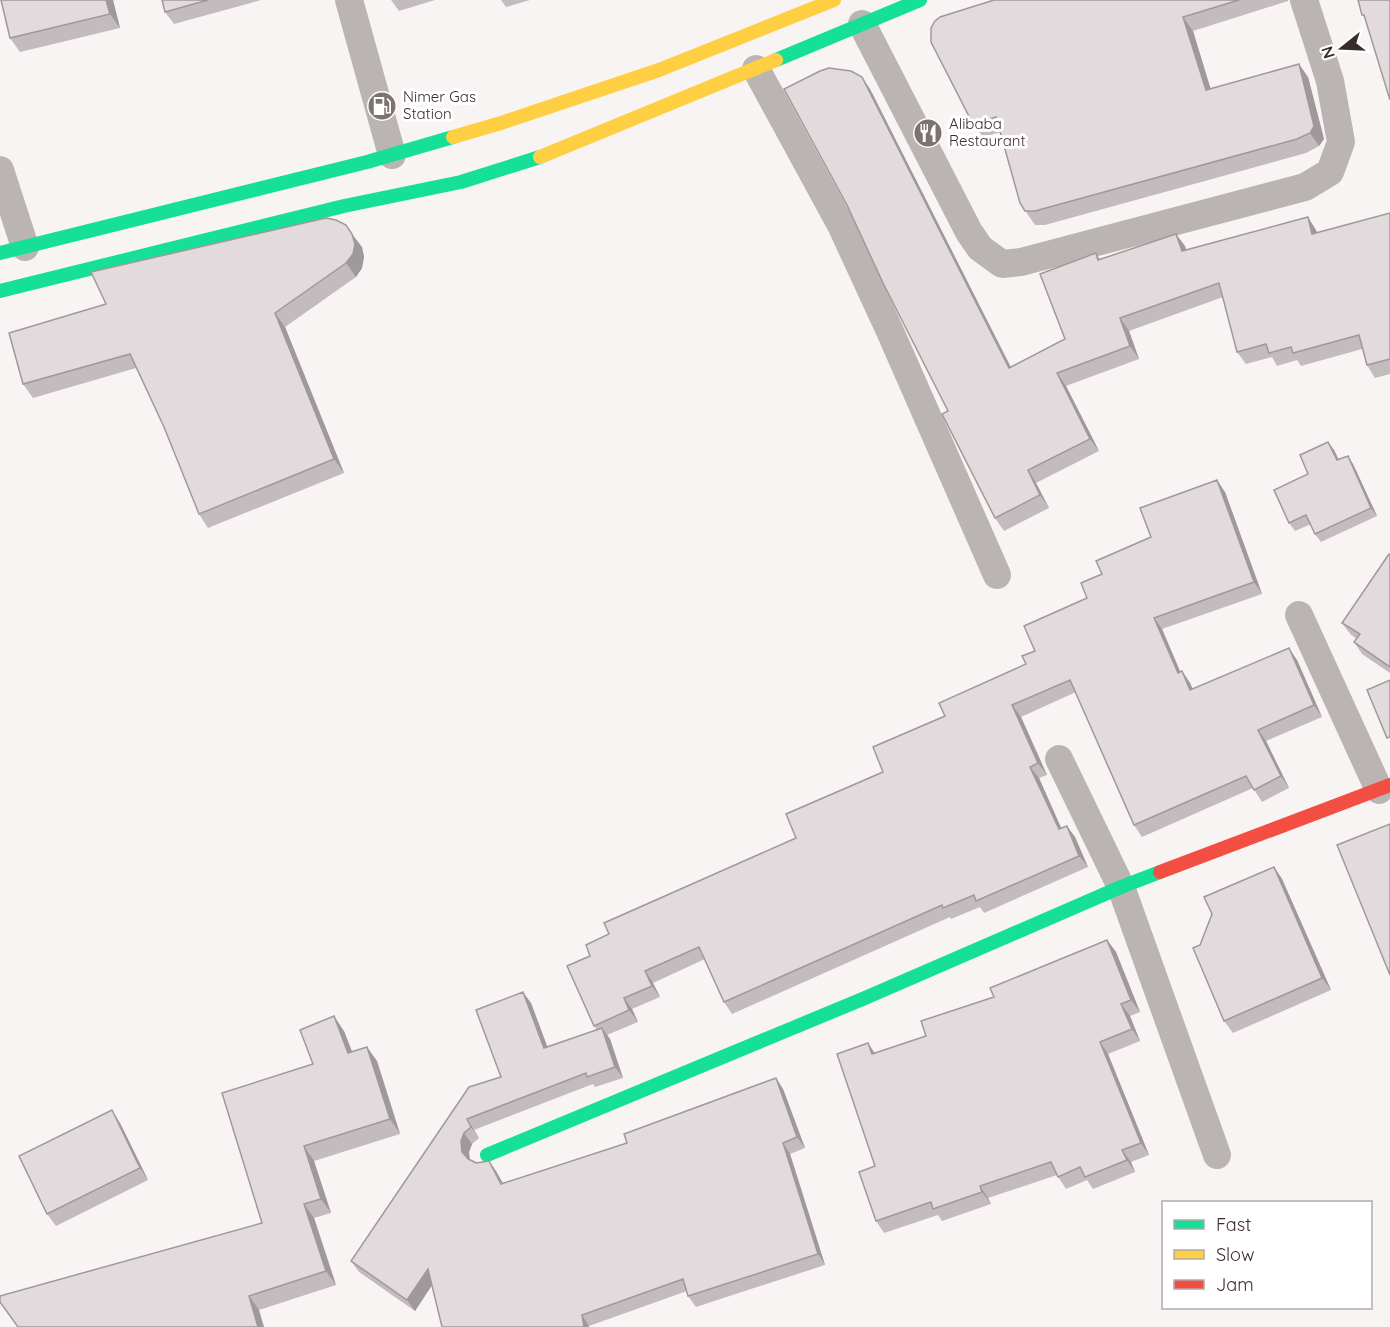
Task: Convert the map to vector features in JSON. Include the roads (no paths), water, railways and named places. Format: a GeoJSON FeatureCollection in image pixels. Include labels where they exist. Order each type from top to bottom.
{"type":"FeatureCollection","features":[{"type":"Feature","properties":{"kind":"street"},"geometry":{"type":"LineString","coordinates":[[349,0],[392,155]]}},
{"type":"Feature","properties":{"kind":"street"},"geometry":{"type":"LineString","coordinates":[[0,170],[13,250],[392,155],[501,123],[659,70],[834,0]]}},
{"type":"Feature","properties":{"kind":"street"},"geometry":{"type":"LineString","coordinates":[[0,291],[344,206],[461,182],[534,159],[920,0]]}},
{"type":"Feature","properties":{"kind":"street"},"geometry":{"type":"LineString","coordinates":[[862,24],[969,232],[980,248],[1002,264],[1021,262],[1305,187],[1330,172],[1341,142],[1330,81],[1304,0]]}},
{"type":"Feature","properties":{"kind":"street"},"geometry":{"type":"LineString","coordinates":[[756,69],[841,225],[890,329],[998,575]]}},
{"type":"Feature","properties":{"kind":"street"},"geometry":{"type":"LineString","coordinates":[[487,1155],[865,998],[1121,886],[1384,788],[1299,615]]}},
{"type":"Feature","properties":{"kind":"street"},"geometry":{"type":"LineString","coordinates":[[1059,759],[1121,886],[1217,1155]]}},
{"type":"Feature","properties":{"kind":"place","name":"Nimer Gas Station"},"geometry":{"type":"Point","coordinates":[382,106]}},
{"type":"Feature","properties":{"kind":"place","name":"Alibaba Restaurant"},"geometry":{"type":"Point","coordinates":[928,133]}}]}
